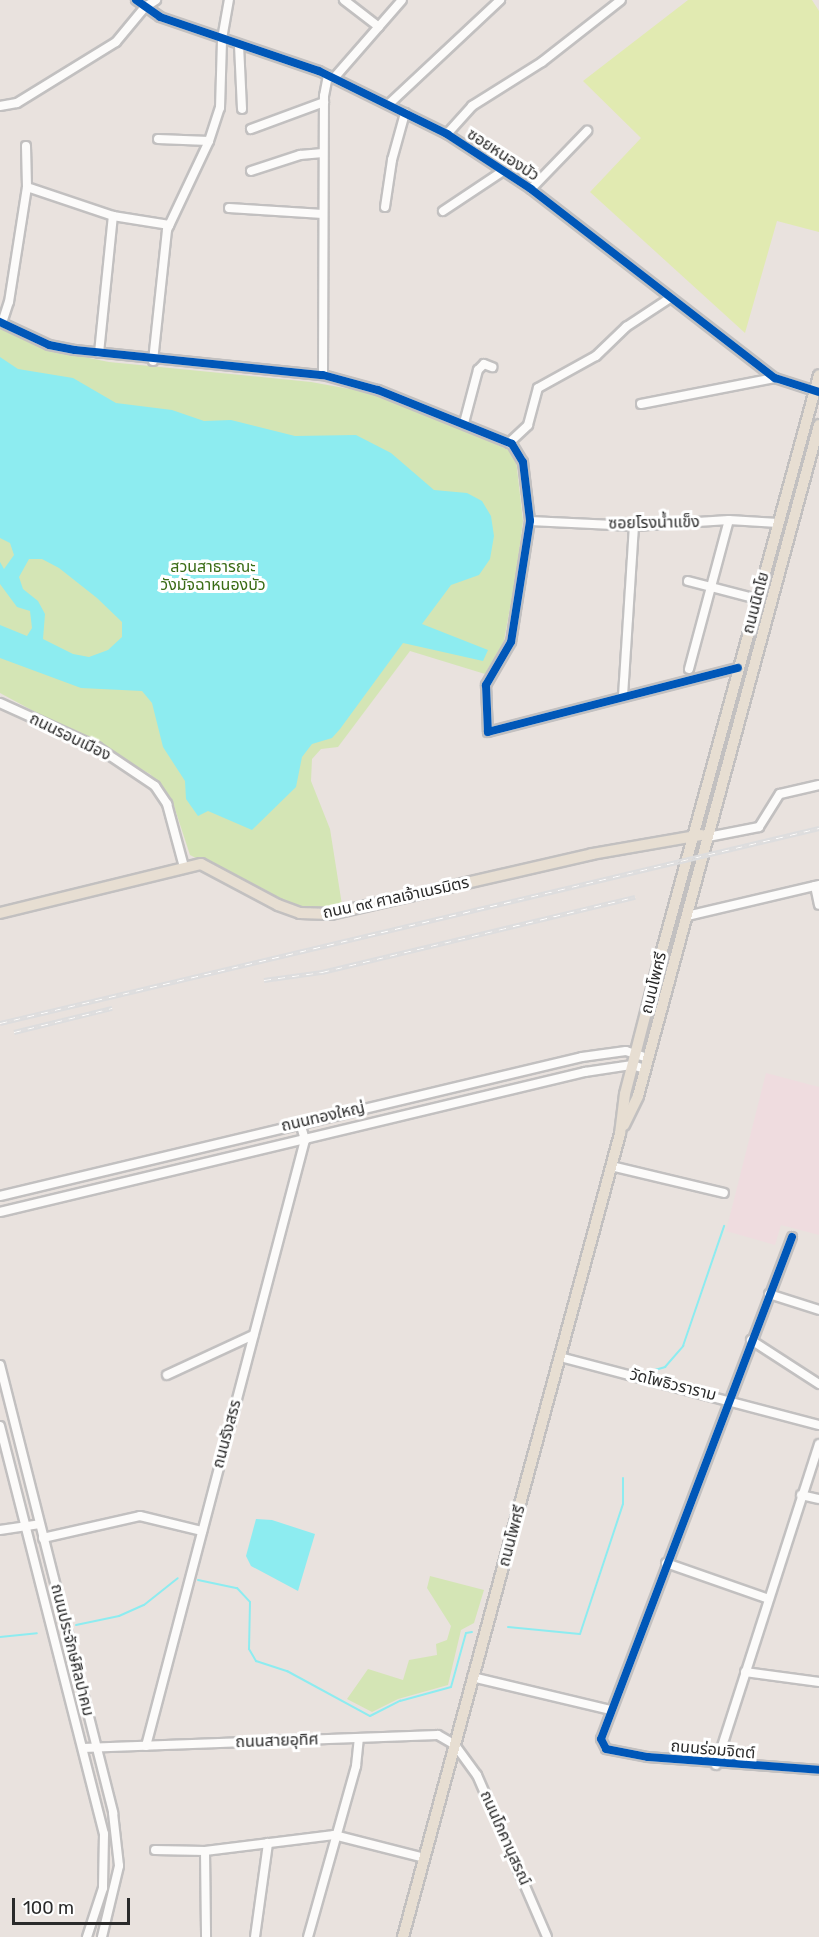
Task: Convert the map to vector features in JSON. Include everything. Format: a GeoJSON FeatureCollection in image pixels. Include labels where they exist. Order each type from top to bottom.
{"type":"FeatureCollection","features":[{"type":"Feature","properties":{"kind":"main road","name":"ถนนนิตโย"},"geometry":{"type":"LineString","coordinates":[[697,833],[739,666],[817,392],[819,375]]}},
{"type":"Feature","properties":{"kind":"main road","name":"ถนนนิตโย"},"geometry":{"type":"LineString","coordinates":[[708,837],[819,425]]}},
{"type":"Feature","properties":{"kind":"main road"},"geometry":{"type":"LineString","coordinates":[[697,833],[708,837]]}},
{"type":"Feature","properties":{"kind":"main road","name":"ถนน ๓๙ ศาลเจ้าเนรมิตร"},"geometry":{"type":"LineString","coordinates":[[0,913],[184,867],[209,866],[278,905],[320,915],[697,833]]}},
{"type":"Feature","properties":{"kind":"main road","name":"ถนนโพศรี"},"geometry":{"type":"LineString","coordinates":[[403,1937],[620,1134],[632,1065],[697,833]]}},
{"type":"Feature","properties":{"kind":"main road","name":"ถนนโพศรี"},"geometry":{"type":"LineString","coordinates":[[620,1134],[638,1096],[708,837]]}},
{"type":"Feature","properties":{"kind":"main road"},"geometry":{"type":"LineString","coordinates":[[638,1096],[654,1046],[656,1025]]}},
{"type":"Feature","properties":{"kind":"street","name":"ซอยหนองบัว"},"geometry":{"type":"LineString","coordinates":[[136,0],[160,17],[331,76],[447,134],[531,189],[775,378],[817,392]]}},
{"type":"Feature","properties":{"kind":"street"},"geometry":{"type":"LineString","coordinates":[[0,106],[17,103],[116,42],[145,7],[156,0]]}},
{"type":"Feature","properties":{"kind":"street"},"geometry":{"type":"LineString","coordinates":[[153,361],[169,225],[209,141],[220,108],[222,39],[229,0]]}},
{"type":"Feature","properties":{"kind":"street"},"geometry":{"type":"LineString","coordinates":[[344,0],[379,27]]}},
{"type":"Feature","properties":{"kind":"street"},"geometry":{"type":"LineString","coordinates":[[323,375],[324,102],[331,76],[402,0]]}},
{"type":"Feature","properties":{"kind":"street"},"geometry":{"type":"LineString","coordinates":[[388,104],[500,0]]}},
{"type":"Feature","properties":{"kind":"street"},"geometry":{"type":"LineString","coordinates":[[447,134],[472,106],[542,62],[621,0]]}},
{"type":"Feature","properties":{"kind":"street"},"geometry":{"type":"LineString","coordinates":[[239,45],[242,109]]}},
{"type":"Feature","properties":{"kind":"street"},"geometry":{"type":"LineString","coordinates":[[251,129],[324,102]]}},
{"type":"Feature","properties":{"kind":"street"},"geometry":{"type":"LineString","coordinates":[[385,207],[392,160],[405,113]]}},
{"type":"Feature","properties":{"kind":"street"},"geometry":{"type":"LineString","coordinates":[[531,189],[587,131]]}},
{"type":"Feature","properties":{"kind":"street"},"geometry":{"type":"LineString","coordinates":[[158,139],[209,141]]}},
{"type":"Feature","properties":{"kind":"street"},"geometry":{"type":"LineString","coordinates":[[26,146],[27,188],[9,302],[1,322],[49,345],[153,361],[323,375],[378,390],[509,442],[523,462],[530,521],[511,642],[486,685],[488,732],[739,666]]}},
{"type":"Feature","properties":{"kind":"street"},"geometry":{"type":"LineString","coordinates":[[251,171],[300,155],[323,153]]}},
{"type":"Feature","properties":{"kind":"street"},"geometry":{"type":"LineString","coordinates":[[443,212],[503,171]]}},
{"type":"Feature","properties":{"kind":"street"},"geometry":{"type":"LineString","coordinates":[[27,188],[112,216],[169,225]]}},
{"type":"Feature","properties":{"kind":"street"},"geometry":{"type":"LineString","coordinates":[[229,208],[323,214]]}},
{"type":"Feature","properties":{"kind":"street"},"geometry":{"type":"LineString","coordinates":[[99,353],[112,216]]}},
{"type":"Feature","properties":{"kind":"street"},"geometry":{"type":"LineString","coordinates":[[509,442],[528,425],[538,388],[596,356],[626,327],[670,298]]}},
{"type":"Feature","properties":{"kind":"street"},"geometry":{"type":"LineString","coordinates":[[464,423],[478,370],[484,364],[492,367]]}},
{"type":"Feature","properties":{"kind":"street"},"geometry":{"type":"LineString","coordinates":[[641,404],[775,378]]}},
{"type":"Feature","properties":{"kind":"street"},"geometry":{"type":"LineString","coordinates":[[689,669],[729,520]]}},
{"type":"Feature","properties":{"kind":"street","name":"ซอยโรงน้ำแข็ง"},"geometry":{"type":"LineString","coordinates":[[530,521],[634,526],[729,520],[778,523]]}},
{"type":"Feature","properties":{"kind":"street"},"geometry":{"type":"LineString","coordinates":[[623,696],[634,526]]}},
{"type":"Feature","properties":{"kind":"street"},"geometry":{"type":"LineString","coordinates":[[688,581],[758,599]]}},
{"type":"Feature","properties":{"kind":"street","name":"ถนนรอบเมือง"},"geometry":{"type":"LineString","coordinates":[[0,703],[97,747],[155,786],[167,804],[184,867]]}},
{"type":"Feature","properties":{"kind":"street"},"geometry":{"type":"LineString","coordinates":[[708,837],[759,827],[780,794],[819,785]]}},
{"type":"Feature","properties":{"kind":"street"},"geometry":{"type":"LineString","coordinates":[[687,916],[817,886],[819,905]]}},
{"type":"Feature","properties":{"kind":"street","name":"ถนนทองใหญ่"},"geometry":{"type":"LineString","coordinates":[[0,1196],[300,1122],[582,1057],[636,1053],[646,1063]]}},
{"type":"Feature","properties":{"kind":"street"},"geometry":{"type":"LineString","coordinates":[[582,1057],[585,1072]]}},
{"type":"Feature","properties":{"kind":"street","name":"ถนนทองใหญ่"},"geometry":{"type":"LineString","coordinates":[[0,1212],[585,1072],[646,1063]]}},
{"type":"Feature","properties":{"kind":"street","name":"ถนนรังสรร"},"geometry":{"type":"LineString","coordinates":[[146,1746],[304,1140],[300,1122]]}},
{"type":"Feature","properties":{"kind":"street"},"geometry":{"type":"LineString","coordinates":[[611,1166],[724,1193]]}},
{"type":"Feature","properties":{"kind":"street"},"geometry":{"type":"LineString","coordinates":[[472,1677],[610,1710],[728,1398],[792,1237]]}},
{"type":"Feature","properties":{"kind":"street"},"geometry":{"type":"LineString","coordinates":[[770,1294],[819,1310]]}},
{"type":"Feature","properties":{"kind":"street"},"geometry":{"type":"LineString","coordinates":[[167,1375],[253,1335]]}},
{"type":"Feature","properties":{"kind":"street"},"geometry":{"type":"LineString","coordinates":[[751,1340],[819,1384]]}},
{"type":"Feature","properties":{"kind":"street","name":"วัดโพธิวราราม"},"geometry":{"type":"LineString","coordinates":[[560,1357],[728,1398],[819,1425]]}},
{"type":"Feature","properties":{"kind":"street","name":"ถนนประจักษ์ศิลปาคม"},"geometry":{"type":"LineString","coordinates":[[0,1365],[3,1390],[44,1538],[112,1813],[119,1866],[102,1937]]}},
{"type":"Feature","properties":{"kind":"street","name":"ถนนประจักษ์ศิลปาคม"},"geometry":{"type":"LineString","coordinates":[[0,1426],[104,1834],[106,1863],[87,1937]]}},
{"type":"Feature","properties":{"kind":"street"},"geometry":{"type":"LineString","coordinates":[[716,1765],[819,1444]]}},
{"type":"Feature","properties":{"kind":"street"},"geometry":{"type":"LineString","coordinates":[[801,1495],[819,1499]]}},
{"type":"Feature","properties":{"kind":"street"},"geometry":{"type":"LineString","coordinates":[[44,1538],[140,1516],[202,1531]]}},
{"type":"Feature","properties":{"kind":"street"},"geometry":{"type":"LineString","coordinates":[[0,1530],[40,1524]]}},
{"type":"Feature","properties":{"kind":"street"},"geometry":{"type":"LineString","coordinates":[[666,1563],[769,1599]]}},
{"type":"Feature","properties":{"kind":"street"},"geometry":{"type":"LineString","coordinates":[[56,1647],[70,1644]]}},
{"type":"Feature","properties":{"kind":"street"},"geometry":{"type":"LineString","coordinates":[[745,1672],[819,1682]]}},
{"type":"Feature","properties":{"kind":"street","name":"ถนนร่อมจิตต์"},"geometry":{"type":"LineString","coordinates":[[610,1710],[601,1739],[606,1749],[716,1765],[819,1770]]}},
{"type":"Feature","properties":{"kind":"street","name":"ถนนสายอุทิศ"},"geometry":{"type":"LineString","coordinates":[[83,1748],[438,1735],[455,1744]]}},
{"type":"Feature","properties":{"kind":"street"},"geometry":{"type":"LineString","coordinates":[[309,1937],[334,1835],[356,1766],[359,1738]]}},
{"type":"Feature","properties":{"kind":"street","name":"ถนนโภคานุสรณ์"},"geometry":{"type":"LineString","coordinates":[[455,1744],[477,1775],[547,1937]]}},
{"type":"Feature","properties":{"kind":"street"},"geometry":{"type":"LineString","coordinates":[[155,1850],[205,1851],[334,1835],[424,1858]]}},
{"type":"Feature","properties":{"kind":"street"},"geometry":{"type":"LineString","coordinates":[[255,1937],[268,1843]]}},
{"type":"Feature","properties":{"kind":"street"},"geometry":{"type":"LineString","coordinates":[[205,1851],[206,1937]]}},
{"type":"Feature","properties":{"kind":"shaded area"},"geometry":{"type":"Polygon","coordinates":[[[766,1073],[819,1087],[819,1235],[781,1225],[775,1245],[726,1231],[766,1073]]]}},
{"type":"Feature","properties":{"kind":"green space"},"geometry":{"type":"Polygon","coordinates":[[[688,0],[812,0],[819,11],[819,232],[777,221],[745,333],[590,192],[641,138],[583,81],[688,0]]]}},
{"type":"Feature","properties":{"kind":"green space","name":"สวนสาธารณะ วังมัจฉาหนองบัว"},"geometry":{"type":"Polygon","coordinates":[[[0,327],[44,349],[109,362],[311,382],[383,395],[451,422],[510,451],[516,460],[523,521],[516,574],[504,641],[485,674],[410,651],[338,747],[321,749],[312,759],[311,781],[330,829],[342,905],[313,909],[289,905],[190,855],[172,800],[150,774],[0,693],[0,327]]]}},
{"type":"Feature","properties":{"kind":"green space"},"geometry":{"type":"Polygon","coordinates":[[[430,1576],[484,1590],[474,1623],[461,1630],[448,1685],[398,1699],[372,1712],[347,1699],[368,1669],[403,1680],[409,1660],[437,1655],[436,1644],[447,1640],[451,1626],[427,1588],[430,1576]]]}},
{"type":"Feature","properties":{"kind":"water","name":"สวนสาธารณะ วังมัจฉาหนองบัว"},"geometry":{"type":"Polygon","coordinates":[[[0,357],[18,369],[73,378],[116,403],[172,410],[204,421],[231,420],[295,436],[356,435],[391,453],[434,490],[467,493],[482,501],[491,516],[494,536],[490,559],[479,575],[451,585],[422,624],[488,650],[483,661],[403,643],[332,738],[312,744],[302,757],[296,787],[252,830],[208,811],[198,816],[186,799],[185,781],[163,747],[152,703],[142,691],[81,688],[0,658],[0,625],[27,636],[32,628],[30,611],[17,607],[0,584],[0,562],[4,569],[14,555],[10,543],[0,538],[0,357]],[[29,559],[19,577],[23,589],[38,601],[45,614],[43,639],[73,654],[89,657],[108,650],[122,637],[122,622],[97,598],[59,568],[42,559],[29,559]]]}},
{"type":"Feature","properties":{"kind":"water"},"geometry":{"type":"Polygon","coordinates":[[[256,1519],[272,1520],[315,1534],[298,1591],[251,1566],[246,1556],[256,1519]]]}},
{"type":"Feature","properties":{"kind":"waterway"},"geometry":{"type":"LineString","coordinates":[[648,1372],[665,1367],[683,1346],[724,1226]]}},
{"type":"Feature","properties":{"kind":"waterway"},"geometry":{"type":"LineString","coordinates":[[508,1627],[580,1634],[623,1504],[623,1478]]}},
{"type":"Feature","properties":{"kind":"waterway"},"geometry":{"type":"LineString","coordinates":[[76,1625],[119,1616],[144,1605],[178,1578]]}},
{"type":"Feature","properties":{"kind":"waterway"},"geometry":{"type":"LineString","coordinates":[[198,1580],[237,1588],[250,1602],[249,1649],[256,1661],[287,1671],[370,1716],[400,1701],[451,1687],[466,1633],[472,1632]]}},
{"type":"Feature","properties":{"kind":"waterway"},"geometry":{"type":"LineString","coordinates":[[0,1637],[37,1633]]}},
{"type":"Feature","properties":{"kind":"railway"},"geometry":{"type":"LineString","coordinates":[[0,1023],[819,828]]}},
{"type":"Feature","properties":{"kind":"railway"},"geometry":{"type":"LineString","coordinates":[[264,980],[322,972],[635,897]]}},
{"type":"Feature","properties":{"kind":"railway"},"geometry":{"type":"LineString","coordinates":[[14,1032],[112,1008]]}},
{"type":"Feature","properties":{"kind":"cycle path"},"geometry":{"type":"LineString","coordinates":[[136,0],[160,17],[319,71],[447,134],[531,189],[775,378],[819,392]]}},
{"type":"Feature","properties":{"kind":"cycle path"},"geometry":{"type":"LineString","coordinates":[[0,322],[49,345],[75,350],[323,375],[378,390],[512,444],[523,462],[530,521],[511,642],[486,685],[488,732],[738,668]]}},
{"type":"Feature","properties":{"kind":"cycle path"},"geometry":{"type":"LineString","coordinates":[[792,1237],[601,1739],[606,1749],[648,1757],[819,1770]]}}]}
